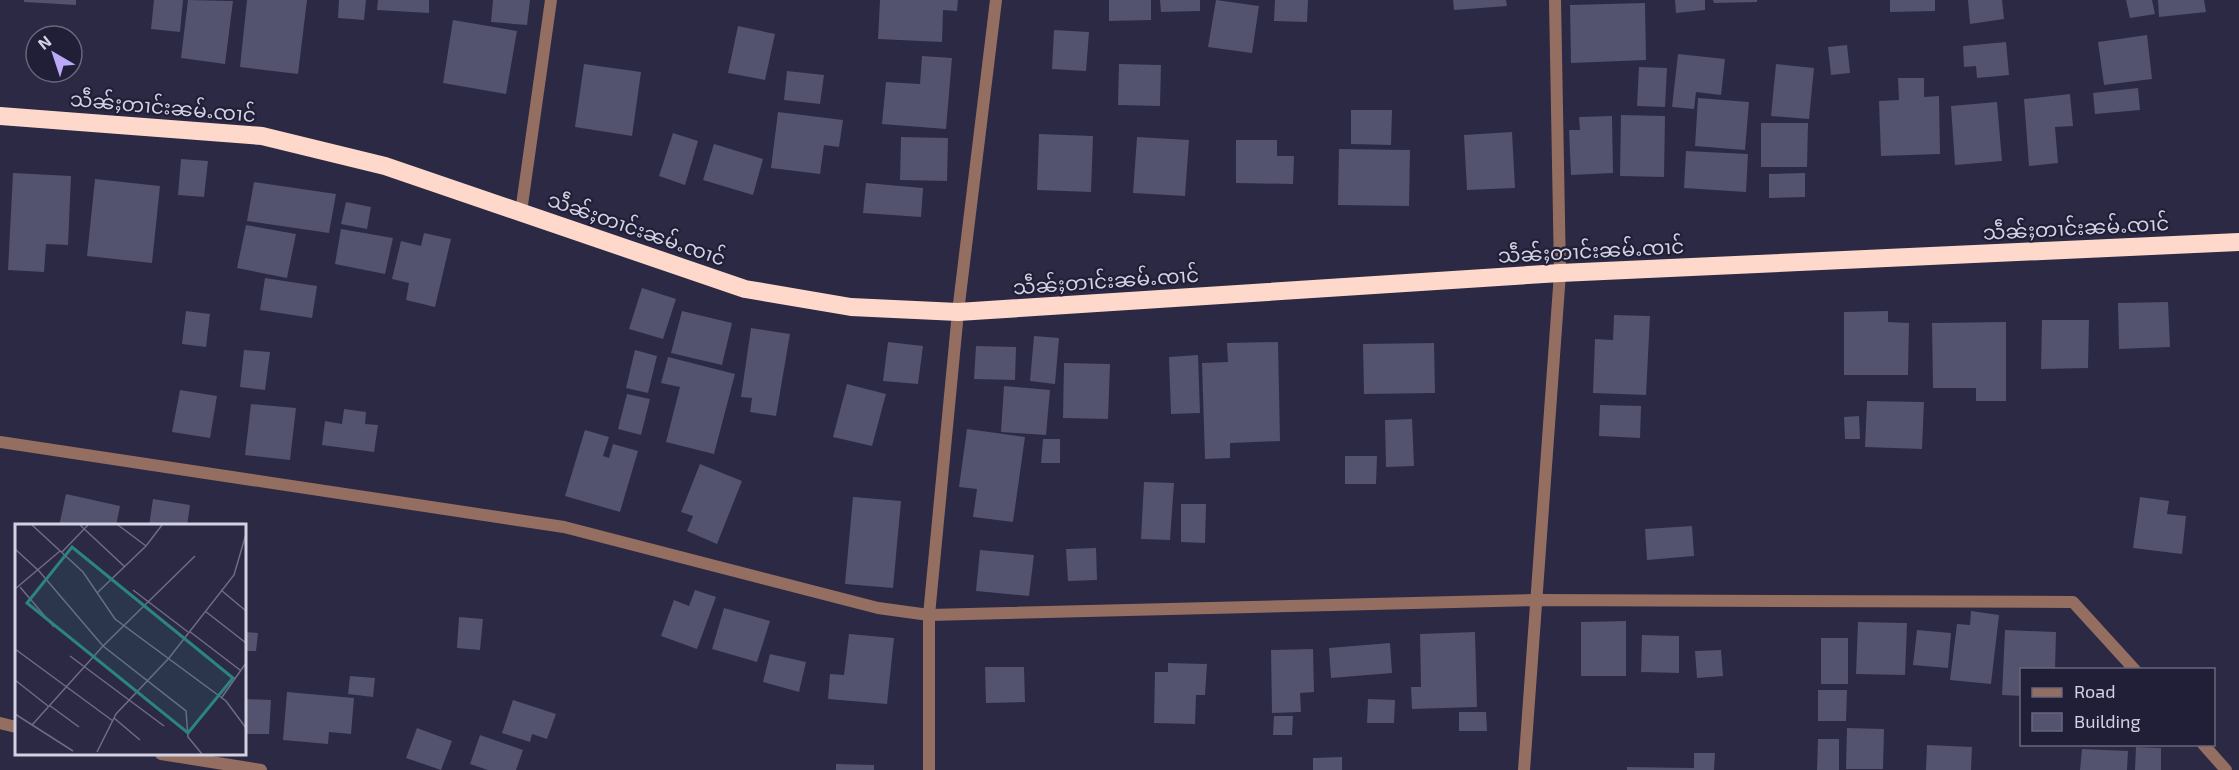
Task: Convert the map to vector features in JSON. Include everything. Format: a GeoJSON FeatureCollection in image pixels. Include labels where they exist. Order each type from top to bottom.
{"type":"FeatureCollection","features":[{"type":"Feature","properties":{"kind":"highway","name":"သဵၼ်ႈတၢင်းၼမ်ႉၸၢင်"},"geometry":{"type":"LineString","coordinates":[[0,116],[262,136],[385,166],[745,289],[851,307],[958,312],[1560,273],[2239,242]]}},
{"type":"Feature","properties":{"kind":"street"},"geometry":{"type":"LineString","coordinates":[[521,212],[551,0]]}},
{"type":"Feature","properties":{"kind":"street"},"geometry":{"type":"LineString","coordinates":[[928,770],[929,615],[958,312],[996,0]]}},
{"type":"Feature","properties":{"kind":"street"},"geometry":{"type":"LineString","coordinates":[[1524,770],[1560,273],[1555,0]]}},
{"type":"Feature","properties":{"kind":"street"},"geometry":{"type":"LineString","coordinates":[[0,441],[564,527],[878,608],[929,615],[1538,600],[2073,602],[2134,668]]}},
{"type":"Feature","properties":{"kind":"street"},"geometry":{"type":"LineString","coordinates":[[0,723],[15,727]]}},
{"type":"Feature","properties":{"kind":"street"},"geometry":{"type":"LineString","coordinates":[[2205,746],[2226,770]]}},
{"type":"Feature","properties":{"kind":"street"},"geometry":{"type":"LineString","coordinates":[[173,755],[261,770]]}},
{"type":"Feature","properties":{"kind":"building"},"geometry":{"type":"Polygon","coordinates":[[[24,0],[76,0],[76,5],[24,2],[24,0]]]}},
{"type":"Feature","properties":{"kind":"building"},"geometry":{"type":"Polygon","coordinates":[[[154,0],[183,0],[180,32],[151,29],[154,0]]]}},
{"type":"Feature","properties":{"kind":"building"},"geometry":{"type":"Polygon","coordinates":[[[188,0],[233,1],[225,64],[181,58],[188,0]]]}},
{"type":"Feature","properties":{"kind":"building"},"geometry":{"type":"Polygon","coordinates":[[[247,0],[307,0],[298,74],[240,67],[247,0]]]}},
{"type":"Feature","properties":{"kind":"building"},"geometry":{"type":"Polygon","coordinates":[[[339,0],[366,0],[364,20],[338,18],[339,0]]]}},
{"type":"Feature","properties":{"kind":"building"},"geometry":{"type":"Polygon","coordinates":[[[378,0],[429,0],[429,13],[377,10],[378,0]]]}},
{"type":"Feature","properties":{"kind":"building"},"geometry":{"type":"Polygon","coordinates":[[[493,0],[530,0],[527,25],[491,22],[493,0]]]}},
{"type":"Feature","properties":{"kind":"building"},"geometry":{"type":"Polygon","coordinates":[[[880,0],[958,0],[957,11],[943,10],[942,42],[878,39],[880,0]]]}},
{"type":"Feature","properties":{"kind":"building"},"geometry":{"type":"Polygon","coordinates":[[[1109,0],[1151,0],[1151,20],[1109,21],[1109,0]]]}},
{"type":"Feature","properties":{"kind":"building"},"geometry":{"type":"Polygon","coordinates":[[[1160,0],[1200,0],[1200,11],[1161,12],[1160,0]]]}},
{"type":"Feature","properties":{"kind":"building"},"geometry":{"type":"Polygon","coordinates":[[[1216,0],[1259,6],[1252,53],[1208,47],[1216,0]]]}},
{"type":"Feature","properties":{"kind":"building"},"geometry":{"type":"Polygon","coordinates":[[[1275,0],[1308,0],[1307,22],[1274,21],[1275,0]]]}},
{"type":"Feature","properties":{"kind":"building"},"geometry":{"type":"Polygon","coordinates":[[[1453,0],[1506,0],[1507,6],[1454,10],[1453,0]]]}},
{"type":"Feature","properties":{"kind":"building"},"geometry":{"type":"Polygon","coordinates":[[[1675,0],[1705,0],[1705,10],[1676,13],[1675,0]]]}},
{"type":"Feature","properties":{"kind":"building"},"geometry":{"type":"Polygon","coordinates":[[[1713,0],[1757,0],[1757,2],[1714,3],[1713,0]]]}},
{"type":"Feature","properties":{"kind":"building"},"geometry":{"type":"Polygon","coordinates":[[[1890,0],[1935,0],[1935,11],[1890,12],[1890,0]]]}},
{"type":"Feature","properties":{"kind":"building"},"geometry":{"type":"Polygon","coordinates":[[[1968,0],[2002,0],[2004,19],[1970,24],[1968,0]]]}},
{"type":"Feature","properties":{"kind":"building"},"geometry":{"type":"Polygon","coordinates":[[[2126,0],[2152,0],[2155,14],[2130,18],[2126,0]]]}},
{"type":"Feature","properties":{"kind":"building"},"geometry":{"type":"Polygon","coordinates":[[[2158,0],[2204,0],[2206,12],[2159,17],[2158,0]]]}},
{"type":"Feature","properties":{"kind":"building"},"geometry":{"type":"Polygon","coordinates":[[[1645,3],[1646,60],[1571,63],[1570,5],[1645,3]]]}},
{"type":"Feature","properties":{"kind":"building"},"geometry":{"type":"Polygon","coordinates":[[[453,20],[517,31],[506,94],[443,83],[453,20]]]}},
{"type":"Feature","properties":{"kind":"building"},"geometry":{"type":"Polygon","coordinates":[[[738,26],[775,34],[765,80],[728,73],[738,26]]]}},
{"type":"Feature","properties":{"kind":"building"},"geometry":{"type":"Polygon","coordinates":[[[1054,30],[1089,32],[1086,71],[1052,69],[1054,30]]]}},
{"type":"Feature","properties":{"kind":"building"},"geometry":{"type":"Polygon","coordinates":[[[2147,35],[2152,79],[2104,85],[2098,42],[2147,35]]]}},
{"type":"Feature","properties":{"kind":"building"},"geometry":{"type":"Polygon","coordinates":[[[2006,42],[2009,75],[1977,78],[1976,66],[1964,67],[1963,46],[2006,42]]]}},
{"type":"Feature","properties":{"kind":"building"},"geometry":{"type":"Polygon","coordinates":[[[1847,45],[1850,73],[1831,75],[1828,47],[1847,45]]]}},
{"type":"Feature","properties":{"kind":"building"},"geometry":{"type":"Polygon","coordinates":[[[1678,54],[1725,59],[1721,95],[1696,92],[1694,109],[1672,107],[1678,54]]]}},
{"type":"Feature","properties":{"kind":"building"},"geometry":{"type":"Polygon","coordinates":[[[922,56],[952,58],[946,129],[882,124],[886,82],[920,84],[922,56]]]}},
{"type":"Feature","properties":{"kind":"building"},"geometry":{"type":"Polygon","coordinates":[[[584,64],[641,72],[632,136],[575,127],[584,64]]]}},
{"type":"Feature","properties":{"kind":"building"},"geometry":{"type":"Polygon","coordinates":[[[1119,64],[1161,65],[1160,106],[1118,105],[1119,64]]]}},
{"type":"Feature","properties":{"kind":"building"},"geometry":{"type":"Polygon","coordinates":[[[1776,64],[1814,68],[1809,119],[1771,116],[1776,64]]]}},
{"type":"Feature","properties":{"kind":"building"},"geometry":{"type":"Polygon","coordinates":[[[1639,67],[1667,68],[1665,107],[1637,106],[1639,67]]]}},
{"type":"Feature","properties":{"kind":"building"},"geometry":{"type":"Polygon","coordinates":[[[787,71],[824,75],[820,104],[784,100],[787,71]]]}},
{"type":"Feature","properties":{"kind":"building"},"geometry":{"type":"Polygon","coordinates":[[[1898,78],[1924,78],[1924,97],[1939,96],[1940,154],[1881,156],[1879,101],[1899,100],[1898,78]]]}},
{"type":"Feature","properties":{"kind":"building"},"geometry":{"type":"Polygon","coordinates":[[[2138,88],[2140,110],[2095,114],[2093,93],[2138,88]]]}},
{"type":"Feature","properties":{"kind":"building"},"geometry":{"type":"Polygon","coordinates":[[[2070,94],[2073,126],[2055,127],[2058,163],[2029,166],[2024,99],[2070,94]]]}},
{"type":"Feature","properties":{"kind":"building"},"geometry":{"type":"Polygon","coordinates":[[[1698,98],[1749,102],[1745,150],[1695,146],[1698,98]]]}},
{"type":"Feature","properties":{"kind":"building"},"geometry":{"type":"Polygon","coordinates":[[[1997,102],[2002,161],[1955,165],[1951,106],[1997,102]]]}},
{"type":"Feature","properties":{"kind":"building"},"geometry":{"type":"Polygon","coordinates":[[[1351,110],[1392,110],[1391,145],[1351,144],[1351,110]]]}},
{"type":"Feature","properties":{"kind":"building"},"geometry":{"type":"Polygon","coordinates":[[[778,112],[843,120],[839,147],[824,145],[820,174],[771,168],[778,112]]]}},
{"type":"Feature","properties":{"kind":"building"},"geometry":{"type":"Polygon","coordinates":[[[1621,115],[1665,116],[1664,177],[1620,176],[1621,115]]]}},
{"type":"Feature","properties":{"kind":"building"},"geometry":{"type":"Polygon","coordinates":[[[1612,116],[1613,173],[1571,175],[1569,130],[1580,130],[1579,117],[1612,116]]]}},
{"type":"Feature","properties":{"kind":"building"},"geometry":{"type":"Polygon","coordinates":[[[1761,123],[1808,123],[1807,167],[1761,167],[1761,123]]]}},
{"type":"Feature","properties":{"kind":"building"},"geometry":{"type":"Polygon","coordinates":[[[1512,132],[1515,188],[1467,190],[1464,135],[1512,132]]]}},
{"type":"Feature","properties":{"kind":"building"},"geometry":{"type":"Polygon","coordinates":[[[673,133],[698,141],[685,185],[659,176],[673,133]]]}},
{"type":"Feature","properties":{"kind":"building"},"geometry":{"type":"Polygon","coordinates":[[[1039,134],[1093,136],[1091,192],[1037,190],[1039,134]]]}},
{"type":"Feature","properties":{"kind":"building"},"geometry":{"type":"Polygon","coordinates":[[[901,137],[948,138],[947,181],[900,180],[901,137]]]}},
{"type":"Feature","properties":{"kind":"building"},"geometry":{"type":"Polygon","coordinates":[[[1137,137],[1189,140],[1185,196],[1133,193],[1137,137]]]}},
{"type":"Feature","properties":{"kind":"building"},"geometry":{"type":"Polygon","coordinates":[[[1236,140],[1277,140],[1277,156],[1294,156],[1293,184],[1236,183],[1236,140]]]}},
{"type":"Feature","properties":{"kind":"building"},"geometry":{"type":"Polygon","coordinates":[[[714,144],[763,159],[753,195],[703,180],[714,144]]]}},
{"type":"Feature","properties":{"kind":"building"},"geometry":{"type":"Polygon","coordinates":[[[1339,149],[1410,150],[1409,206],[1338,205],[1339,149]]]}},
{"type":"Feature","properties":{"kind":"building"},"geometry":{"type":"Polygon","coordinates":[[[1686,151],[1748,154],[1746,192],[1684,188],[1686,151]]]}},
{"type":"Feature","properties":{"kind":"building"},"geometry":{"type":"Polygon","coordinates":[[[181,159],[208,161],[204,197],[178,195],[181,159]]]}},
{"type":"Feature","properties":{"kind":"building"},"geometry":{"type":"Polygon","coordinates":[[[13,173],[71,176],[68,245],[46,244],[44,272],[8,270],[13,173]]]}},
{"type":"Feature","properties":{"kind":"building"},"geometry":{"type":"Polygon","coordinates":[[[1805,173],[1805,197],[1769,198],[1769,174],[1805,173]]]}},
{"type":"Feature","properties":{"kind":"building"},"geometry":{"type":"Polygon","coordinates":[[[95,179],[160,186],[152,263],[87,256],[95,179]]]}},
{"type":"Feature","properties":{"kind":"building"},"geometry":{"type":"Polygon","coordinates":[[[254,182],[336,194],[329,233],[247,221],[254,182]]]}},
{"type":"Feature","properties":{"kind":"building"},"geometry":{"type":"Polygon","coordinates":[[[866,183],[923,188],[921,217],[863,213],[866,183]]]}},
{"type":"Feature","properties":{"kind":"building"},"geometry":{"type":"Polygon","coordinates":[[[346,202],[371,207],[367,229],[341,224],[346,202]]]}},
{"type":"Feature","properties":{"kind":"building"},"geometry":{"type":"Polygon","coordinates":[[[246,225],[296,234],[287,278],[237,268],[246,225]]]}},
{"type":"Feature","properties":{"kind":"building"},"geometry":{"type":"Polygon","coordinates":[[[341,229],[393,238],[385,274],[335,264],[341,229]]]}},
{"type":"Feature","properties":{"kind":"building"},"geometry":{"type":"Polygon","coordinates":[[[424,233],[451,239],[435,307],[406,300],[409,283],[392,279],[401,241],[421,246],[424,233]]]}},
{"type":"Feature","properties":{"kind":"building"},"geometry":{"type":"Polygon","coordinates":[[[265,278],[317,286],[312,318],[260,310],[265,278]]]}},
{"type":"Feature","properties":{"kind":"building"},"geometry":{"type":"Polygon","coordinates":[[[642,288],[676,299],[663,339],[629,329],[642,288]]]}},
{"type":"Feature","properties":{"kind":"building"},"geometry":{"type":"Polygon","coordinates":[[[2168,302],[2170,347],[2119,349],[2118,303],[2168,302]]]}},
{"type":"Feature","properties":{"kind":"building"},"geometry":{"type":"Polygon","coordinates":[[[186,311],[210,314],[206,347],[182,344],[186,311]]]}},
{"type":"Feature","properties":{"kind":"building"},"geometry":{"type":"Polygon","coordinates":[[[682,311],[732,323],[722,365],[671,353],[682,311]]]}},
{"type":"Feature","properties":{"kind":"building"},"geometry":{"type":"Polygon","coordinates":[[[1888,311],[1888,322],[1909,323],[1908,375],[1844,375],[1844,312],[1888,311]]]}},
{"type":"Feature","properties":{"kind":"building"},"geometry":{"type":"Polygon","coordinates":[[[1614,315],[1650,316],[1646,395],[1593,393],[1595,339],[1613,340],[1614,315]]]}},
{"type":"Feature","properties":{"kind":"building"},"geometry":{"type":"Polygon","coordinates":[[[2042,320],[2089,320],[2088,368],[2041,369],[2042,320]]]}},
{"type":"Feature","properties":{"kind":"building"},"geometry":{"type":"Polygon","coordinates":[[[2006,322],[2006,401],[1976,401],[1976,388],[1933,388],[1932,323],[2006,322]]]}},
{"type":"Feature","properties":{"kind":"building"},"geometry":{"type":"Polygon","coordinates":[[[751,328],[790,334],[776,416],[750,412],[752,398],[741,397],[751,328]]]}},
{"type":"Feature","properties":{"kind":"building"},"geometry":{"type":"Polygon","coordinates":[[[1034,336],[1059,338],[1055,384],[1030,381],[1034,336]]]}},
{"type":"Feature","properties":{"kind":"building"},"geometry":{"type":"Polygon","coordinates":[[[888,342],[923,346],[918,384],[883,381],[888,342]]]}},
{"type":"Feature","properties":{"kind":"building"},"geometry":{"type":"Polygon","coordinates":[[[1278,342],[1280,441],[1230,443],[1230,458],[1205,459],[1202,363],[1228,362],[1227,343],[1278,342]]]}},
{"type":"Feature","properties":{"kind":"building"},"geometry":{"type":"Polygon","coordinates":[[[1434,343],[1435,393],[1364,394],[1363,344],[1434,343]]]}},
{"type":"Feature","properties":{"kind":"building"},"geometry":{"type":"Polygon","coordinates":[[[976,346],[1016,347],[1015,380],[974,379],[976,346]]]}},
{"type":"Feature","properties":{"kind":"building"},"geometry":{"type":"Polygon","coordinates":[[[244,350],[270,352],[265,390],[240,387],[244,350]]]}},
{"type":"Feature","properties":{"kind":"building"},"geometry":{"type":"Polygon","coordinates":[[[635,350],[657,356],[648,393],[626,388],[635,350]]]}},
{"type":"Feature","properties":{"kind":"building"},"geometry":{"type":"Polygon","coordinates":[[[1198,355],[1200,413],[1171,414],[1169,357],[1198,355]]]}},
{"type":"Feature","properties":{"kind":"building"},"geometry":{"type":"Polygon","coordinates":[[[668,357],[735,374],[714,454],[666,442],[680,387],[661,383],[668,357]]]}},
{"type":"Feature","properties":{"kind":"building"},"geometry":{"type":"Polygon","coordinates":[[[1064,363],[1110,364],[1108,419],[1063,418],[1064,363]]]}},
{"type":"Feature","properties":{"kind":"building"},"geometry":{"type":"Polygon","coordinates":[[[847,384],[886,394],[872,446],[833,437],[847,384]]]}},
{"type":"Feature","properties":{"kind":"building"},"geometry":{"type":"Polygon","coordinates":[[[1004,386],[1050,390],[1046,435],[1001,432],[1004,386]]]}},
{"type":"Feature","properties":{"kind":"building"},"geometry":{"type":"Polygon","coordinates":[[[180,390],[217,396],[210,438],[172,432],[180,390]]]}},
{"type":"Feature","properties":{"kind":"building"},"geometry":{"type":"Polygon","coordinates":[[[627,394],[650,399],[641,435],[618,429],[627,394]]]}},
{"type":"Feature","properties":{"kind":"building"},"geometry":{"type":"Polygon","coordinates":[[[1867,401],[1924,402],[1922,449],[1865,447],[1867,401]]]}},
{"type":"Feature","properties":{"kind":"building"},"geometry":{"type":"Polygon","coordinates":[[[251,404],[296,408],[290,460],[245,455],[251,404]]]}},
{"type":"Feature","properties":{"kind":"building"},"geometry":{"type":"Polygon","coordinates":[[[1600,405],[1641,406],[1640,438],[1599,436],[1600,405]]]}},
{"type":"Feature","properties":{"kind":"building"},"geometry":{"type":"Polygon","coordinates":[[[344,409],[366,412],[365,424],[378,425],[374,452],[322,445],[325,421],[342,424],[344,409]]]}},
{"type":"Feature","properties":{"kind":"building"},"geometry":{"type":"Polygon","coordinates":[[[1859,416],[1860,439],[1845,439],[1844,417],[1859,416]]]}},
{"type":"Feature","properties":{"kind":"building"},"geometry":{"type":"Polygon","coordinates":[[[1412,419],[1414,466],[1386,467],[1385,420],[1412,419]]]}},
{"type":"Feature","properties":{"kind":"building"},"geometry":{"type":"Polygon","coordinates":[[[967,429],[1025,437],[1013,522],[973,517],[977,489],[959,487],[967,429]]]}},
{"type":"Feature","properties":{"kind":"building"},"geometry":{"type":"Polygon","coordinates":[[[585,430],[609,437],[603,456],[609,458],[613,444],[638,451],[620,512],[565,496],[585,430]]]}},
{"type":"Feature","properties":{"kind":"building"},"geometry":{"type":"Polygon","coordinates":[[[1043,439],[1060,439],[1060,463],[1041,463],[1043,439]]]}},
{"type":"Feature","properties":{"kind":"building"},"geometry":{"type":"Polygon","coordinates":[[[1345,456],[1377,456],[1376,484],[1345,484],[1345,456]]]}},
{"type":"Feature","properties":{"kind":"building"},"geometry":{"type":"Polygon","coordinates":[[[700,464],[742,481],[717,544],[687,531],[693,516],[681,512],[700,464]]]}},
{"type":"Feature","properties":{"kind":"building"},"geometry":{"type":"Polygon","coordinates":[[[1144,482],[1174,483],[1170,540],[1141,539],[1144,482]]]}},
{"type":"Feature","properties":{"kind":"building"},"geometry":{"type":"Polygon","coordinates":[[[66,494],[120,506],[116,524],[59,524],[66,494]]]}},
{"type":"Feature","properties":{"kind":"building"},"geometry":{"type":"Polygon","coordinates":[[[853,497],[901,501],[893,588],[845,584],[853,497]]]}},
{"type":"Feature","properties":{"kind":"building"},"geometry":{"type":"Polygon","coordinates":[[[2140,497],[2169,501],[2167,514],[2186,516],[2182,554],[2133,548],[2140,497]]]}},
{"type":"Feature","properties":{"kind":"building"},"geometry":{"type":"Polygon","coordinates":[[[153,499],[190,505],[187,524],[149,524],[153,499]]]}},
{"type":"Feature","properties":{"kind":"building"},"geometry":{"type":"Polygon","coordinates":[[[1181,504],[1206,504],[1205,543],[1181,542],[1181,504]]]}},
{"type":"Feature","properties":{"kind":"building"},"geometry":{"type":"Polygon","coordinates":[[[1692,526],[1694,556],[1647,560],[1645,529],[1692,526]]]}},
{"type":"Feature","properties":{"kind":"building"},"geometry":{"type":"Polygon","coordinates":[[[1096,548],[1097,580],[1068,581],[1066,549],[1096,548]]]}},
{"type":"Feature","properties":{"kind":"building"},"geometry":{"type":"Polygon","coordinates":[[[980,550],[1034,555],[1029,596],[976,591],[980,550]]]}},
{"type":"Feature","properties":{"kind":"building"},"geometry":{"type":"Polygon","coordinates":[[[695,590],[716,597],[697,649],[661,636],[674,600],[689,606],[695,590]]]}},
{"type":"Feature","properties":{"kind":"building"},"geometry":{"type":"Polygon","coordinates":[[[724,608],[770,621],[757,662],[712,649],[724,608]]]}},
{"type":"Feature","properties":{"kind":"building"},"geometry":{"type":"Polygon","coordinates":[[[1971,611],[1999,615],[1991,684],[1950,680],[1957,624],[1970,625],[1971,611]]]}},
{"type":"Feature","properties":{"kind":"building"},"geometry":{"type":"Polygon","coordinates":[[[459,617],[483,619],[480,650],[457,648],[459,617]]]}},
{"type":"Feature","properties":{"kind":"building"},"geometry":{"type":"Polygon","coordinates":[[[1626,621],[1626,676],[1581,676],[1581,622],[1626,621]]]}},
{"type":"Feature","properties":{"kind":"building"},"geometry":{"type":"Polygon","coordinates":[[[1858,622],[1907,623],[1905,675],[1856,674],[1858,622]]]}},
{"type":"Feature","properties":{"kind":"building"},"geometry":{"type":"Polygon","coordinates":[[[1917,630],[1951,633],[1948,668],[1913,665],[1917,630]]]}},
{"type":"Feature","properties":{"kind":"building"},"geometry":{"type":"Polygon","coordinates":[[[2005,630],[2056,632],[2055,668],[2020,668],[2020,696],[2002,695],[2005,630]]]}},
{"type":"Feature","properties":{"kind":"building"},"geometry":{"type":"Polygon","coordinates":[[[246,632],[258,633],[256,651],[246,651],[246,632]]]}},
{"type":"Feature","properties":{"kind":"building"},"geometry":{"type":"Polygon","coordinates":[[[1475,632],[1477,707],[1412,709],[1411,687],[1421,687],[1420,634],[1475,632]]]}},
{"type":"Feature","properties":{"kind":"building"},"geometry":{"type":"Polygon","coordinates":[[[849,634],[894,638],[887,704],[828,699],[830,674],[844,675],[849,634]]]}},
{"type":"Feature","properties":{"kind":"building"},"geometry":{"type":"Polygon","coordinates":[[[1642,635],[1679,636],[1679,673],[1641,672],[1642,635]]]}},
{"type":"Feature","properties":{"kind":"building"},"geometry":{"type":"Polygon","coordinates":[[[1821,638],[1848,638],[1848,684],[1821,684],[1821,638]]]}},
{"type":"Feature","properties":{"kind":"building"},"geometry":{"type":"Polygon","coordinates":[[[1390,643],[1392,673],[1331,678],[1329,648],[1390,643]]]}},
{"type":"Feature","properties":{"kind":"building"},"geometry":{"type":"Polygon","coordinates":[[[1313,649],[1314,692],[1300,693],[1301,712],[1272,713],[1271,650],[1313,649]]]}},
{"type":"Feature","properties":{"kind":"building"},"geometry":{"type":"Polygon","coordinates":[[[1721,650],[1723,676],[1697,678],[1695,651],[1721,650]]]}},
{"type":"Feature","properties":{"kind":"building"},"geometry":{"type":"Polygon","coordinates":[[[770,654],[806,662],[799,692],[763,682],[770,654]]]}},
{"type":"Feature","properties":{"kind":"building"},"geometry":{"type":"Polygon","coordinates":[[[1168,663],[1207,664],[1205,695],[1196,695],[1195,724],[1154,723],[1155,672],[1168,672],[1168,663]]]}},
{"type":"Feature","properties":{"kind":"building"},"geometry":{"type":"Polygon","coordinates":[[[985,667],[1024,667],[1025,702],[986,703],[985,667]]]}},
{"type":"Feature","properties":{"kind":"building"},"geometry":{"type":"Polygon","coordinates":[[[350,676],[375,678],[373,697],[348,694],[350,676]]]}},
{"type":"Feature","properties":{"kind":"building"},"geometry":{"type":"Polygon","coordinates":[[[1818,690],[1847,690],[1846,721],[1818,721],[1818,690]]]}},
{"type":"Feature","properties":{"kind":"building"},"geometry":{"type":"Polygon","coordinates":[[[287,692],[354,698],[351,734],[329,732],[328,744],[283,740],[287,692]]]}},
{"type":"Feature","properties":{"kind":"building"},"geometry":{"type":"Polygon","coordinates":[[[246,699],[271,700],[269,734],[246,734],[246,699]]]}},
{"type":"Feature","properties":{"kind":"building"},"geometry":{"type":"Polygon","coordinates":[[[1368,699],[1395,700],[1394,723],[1367,723],[1368,699]]]}},
{"type":"Feature","properties":{"kind":"building"},"geometry":{"type":"Polygon","coordinates":[[[513,700],[556,714],[547,739],[532,734],[530,742],[502,733],[513,700]]]}},
{"type":"Feature","properties":{"kind":"building"},"geometry":{"type":"Polygon","coordinates":[[[1459,712],[1486,712],[1487,731],[1459,731],[1459,712]]]}},
{"type":"Feature","properties":{"kind":"building"},"geometry":{"type":"Polygon","coordinates":[[[1274,716],[1293,716],[1292,735],[1273,735],[1274,716]]]}},
{"type":"Feature","properties":{"kind":"building"},"geometry":{"type":"Polygon","coordinates":[[[417,728],[452,741],[441,770],[406,758],[417,728]]]}},
{"type":"Feature","properties":{"kind":"building"},"geometry":{"type":"Polygon","coordinates":[[[1847,728],[1884,729],[1883,769],[1846,769],[1847,728]]]}},
{"type":"Feature","properties":{"kind":"building"},"geometry":{"type":"Polygon","coordinates":[[[480,735],[523,750],[516,770],[488,770],[470,764],[480,735]]]}},
{"type":"Feature","properties":{"kind":"building"},"geometry":{"type":"Polygon","coordinates":[[[1818,739],[1839,739],[1839,770],[1817,770],[1818,739]]]}},
{"type":"Feature","properties":{"kind":"building"},"geometry":{"type":"Polygon","coordinates":[[[1927,745],[1972,747],[1971,770],[1926,770],[1927,745]]]}},
{"type":"Feature","properties":{"kind":"building"},"geometry":{"type":"Polygon","coordinates":[[[2136,747],[2161,748],[2161,770],[2135,770],[2136,747]]]}},
{"type":"Feature","properties":{"kind":"building"},"geometry":{"type":"Polygon","coordinates":[[[2082,749],[2128,751],[2127,770],[2080,770],[2082,749]]]}},
{"type":"Feature","properties":{"kind":"building"},"geometry":{"type":"Polygon","coordinates":[[[1694,753],[1715,753],[1714,770],[1627,770],[1627,767],[1694,768],[1694,753]]]}},
{"type":"Feature","properties":{"kind":"building"},"geometry":{"type":"Polygon","coordinates":[[[1342,757],[1342,770],[1313,770],[1313,758],[1342,757]]]}},
{"type":"Feature","properties":{"kind":"building"},"geometry":{"type":"Polygon","coordinates":[[[836,764],[874,765],[874,770],[836,770],[836,764]]]}}]}
